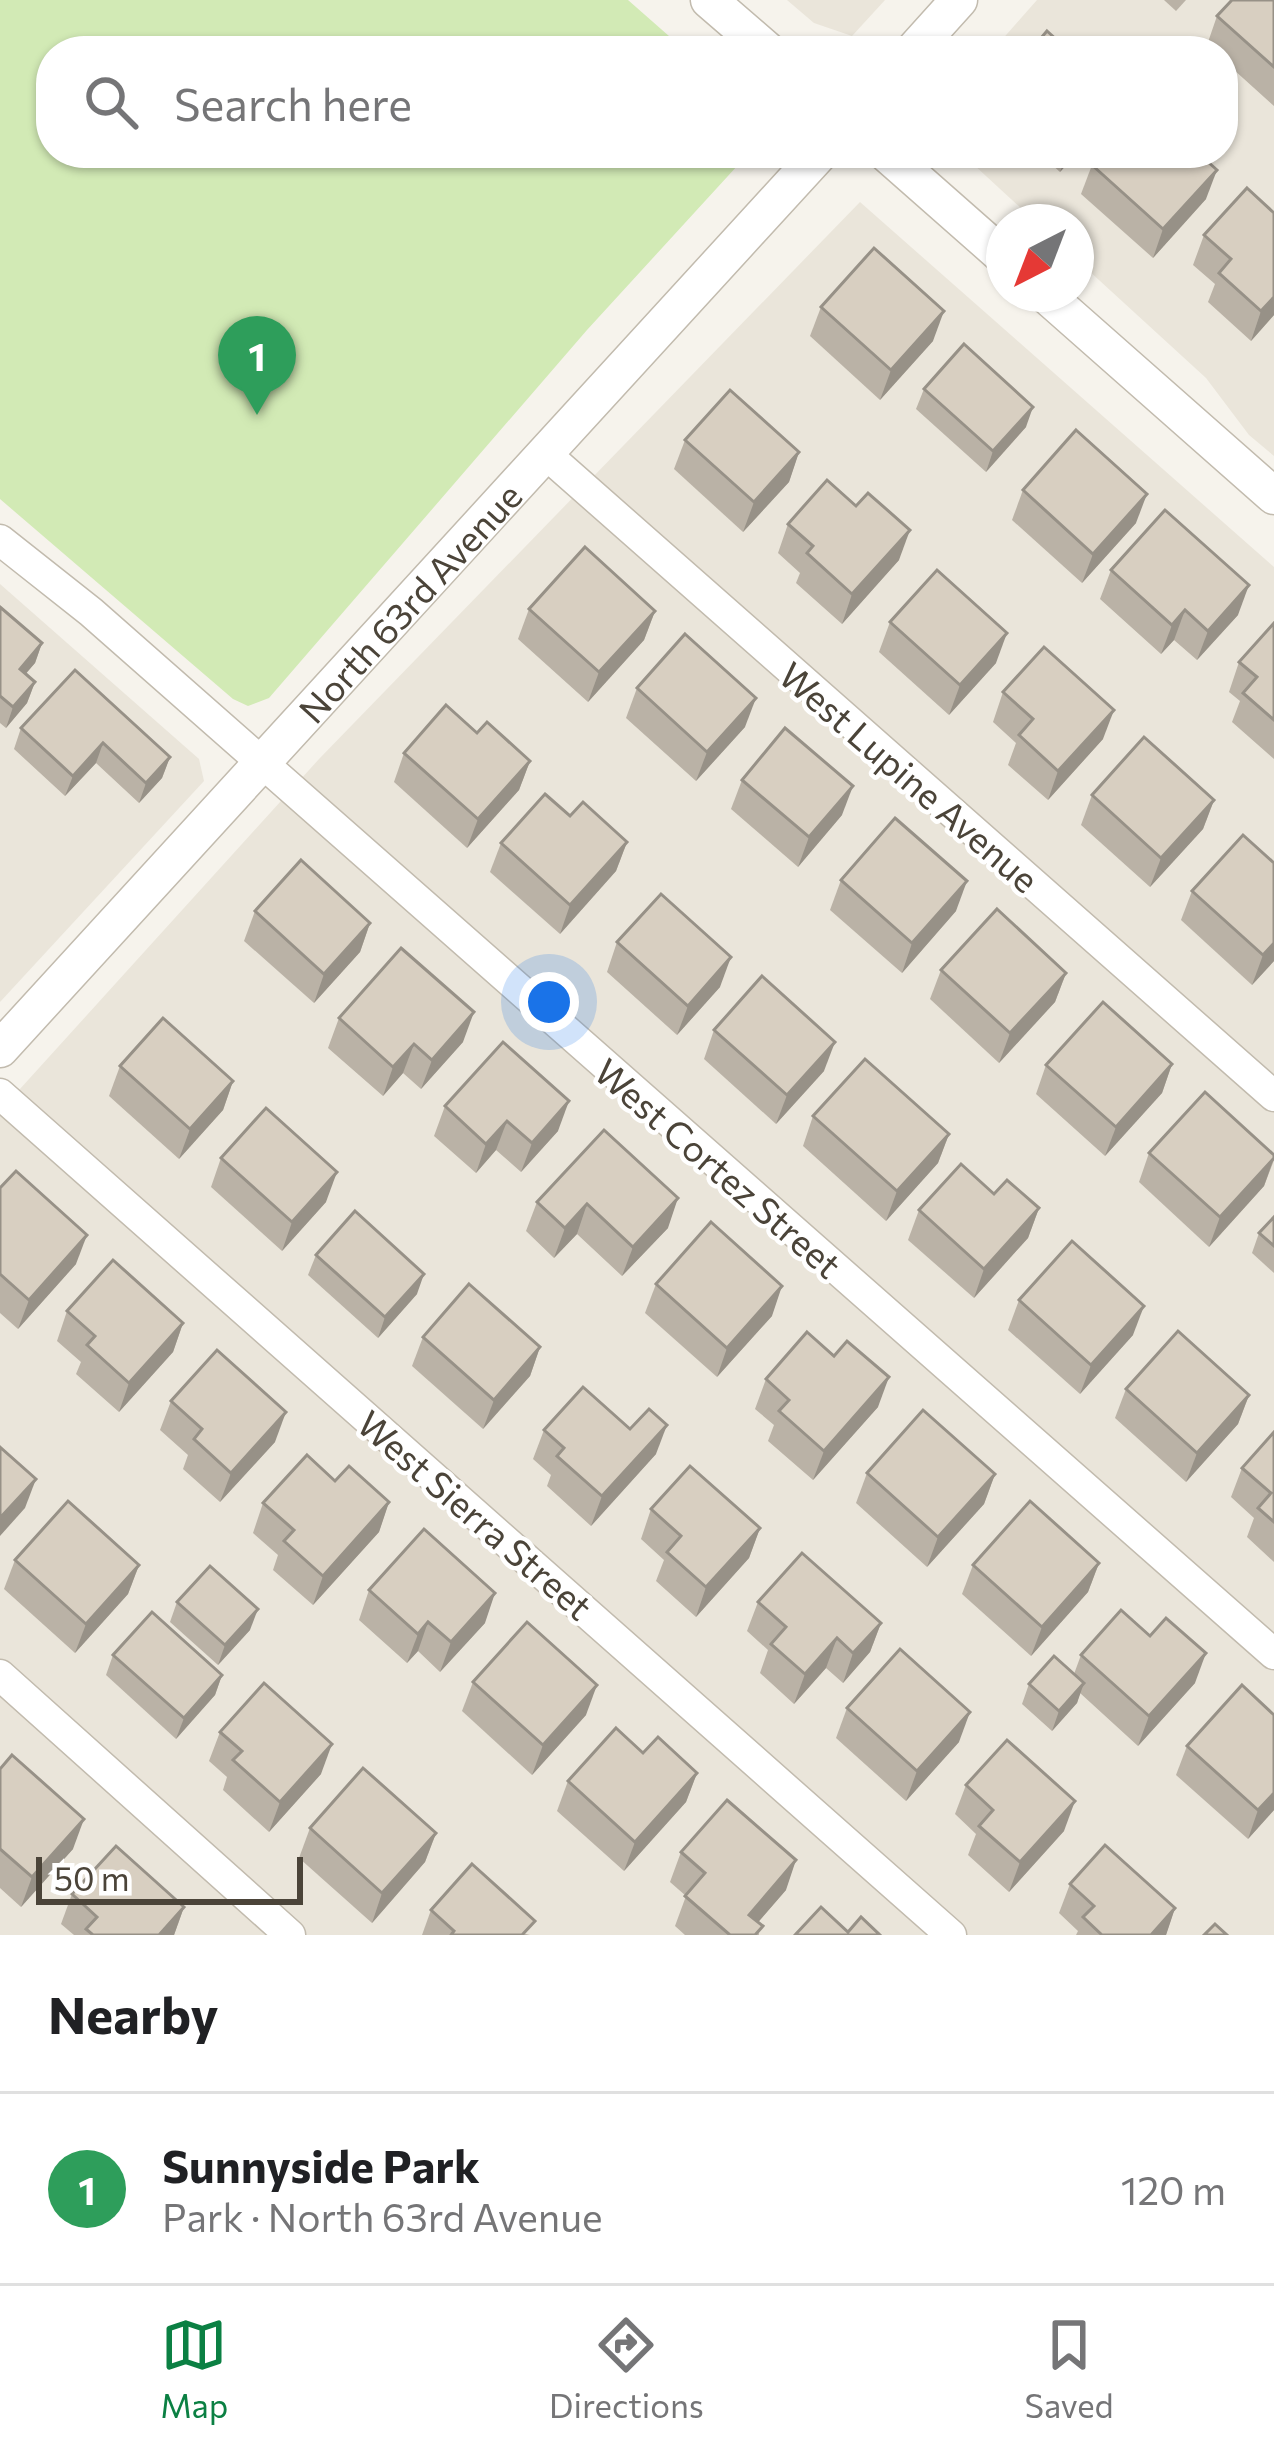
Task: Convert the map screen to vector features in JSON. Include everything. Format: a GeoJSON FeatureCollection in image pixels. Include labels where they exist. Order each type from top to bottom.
{"type":"FeatureCollection","features":[{"type":"Feature","properties":{"kind":"street"},"geometry":{"type":"LineString","coordinates":[[709,0],[751,36]]}},
{"type":"Feature","properties":{"kind":"street"},"geometry":{"type":"LineString","coordinates":[[927,36],[959,0]]}},
{"type":"Feature","properties":{"kind":"street","name":"North 63rd Avenue"},"geometry":{"type":"LineString","coordinates":[[0,1049],[806,168]]}},
{"type":"Feature","properties":{"kind":"street"},"geometry":{"type":"LineString","coordinates":[[903,168],[986,241]]}},
{"type":"Feature","properties":{"kind":"street"},"geometry":{"type":"LineString","coordinates":[[1066,312],[1274,496]]}},
{"type":"Feature","properties":{"kind":"street","name":"West Lupine Avenue"},"geometry":{"type":"LineString","coordinates":[[547,455],[1274,1096]]}},
{"type":"Feature","properties":{"kind":"street","name":"West Cortez Street"},"geometry":{"type":"LineString","coordinates":[[0,540],[91,612],[1274,1654]]}},
{"type":"Feature","properties":{"kind":"street","name":"West Sierra Street"},"geometry":{"type":"LineString","coordinates":[[0,1094],[951,1935]]}},
{"type":"Feature","properties":{"kind":"street"},"geometry":{"type":"LineString","coordinates":[[0,1675],[290,1935]]}},
{"type":"Feature","properties":{"kind":"shaded area"},"geometry":{"type":"Polygon","coordinates":[[[787,0],[885,0],[852,36],[814,23],[787,0]]]}},
{"type":"Feature","properties":{"kind":"shaded area"},"geometry":{"type":"Polygon","coordinates":[[[1037,0],[1274,0],[1274,456],[1249,435],[1206,378],[1094,275],[1094,204],[1016,204],[977,168],[1238,168],[1238,36],[1005,36],[1037,0]]]}},
{"type":"Feature","properties":{"kind":"shaded area"},"geometry":{"type":"Polygon","coordinates":[[[860,202],[1274,567],[1274,1935],[0,1935],[0,1111],[319,759],[860,202]]]}},
{"type":"Feature","properties":{"kind":"shaded area"},"geometry":{"type":"Polygon","coordinates":[[[0,584],[199,759],[204,781],[0,1002],[0,584]]]}},
{"type":"Feature","properties":{"kind":"green space"},"geometry":{"type":"Polygon","coordinates":[[[0,0],[628,0],[669,36],[36,36],[36,168],[735,168],[587,330],[269,698],[248,706],[233,699],[0,499],[0,0]]]}},
{"type":"Feature","properties":{"kind":"building"},"geometry":{"type":"Polygon","coordinates":[[[1232,0],[1274,0],[1274,67],[1217,16],[1232,0]]]}},
{"type":"Feature","properties":{"kind":"building"},"geometry":{"type":"Polygon","coordinates":[[[1095,168],[1217,170],[1163,229],[1095,168]]]}},
{"type":"Feature","properties":{"kind":"building"},"geometry":{"type":"Polygon","coordinates":[[[1247,188],[1274,213],[1274,297],[1261,311],[1219,273],[1231,259],[1204,235],[1247,188]]]}},
{"type":"Feature","properties":{"kind":"building"},"geometry":{"type":"Polygon","coordinates":[[[874,248],[944,311],[891,370],[821,307],[874,248]]]}},
{"type":"Feature","properties":{"kind":"building"},"geometry":{"type":"Polygon","coordinates":[[[964,344],[1033,407],[993,451],[924,389],[964,344]]]}},
{"type":"Feature","properties":{"kind":"building"},"geometry":{"type":"Polygon","coordinates":[[[730,390],[799,452],[754,502],[685,440],[730,390]]]}},
{"type":"Feature","properties":{"kind":"building"},"geometry":{"type":"Polygon","coordinates":[[[1076,430],[1147,494],[1093,554],[1023,490],[1076,430]]]}},
{"type":"Feature","properties":{"kind":"building"},"geometry":{"type":"Polygon","coordinates":[[[827,480],[856,506],[868,493],[910,530],[852,594],[807,553],[813,546],[788,524],[827,480]]]}},
{"type":"Feature","properties":{"kind":"building"},"geometry":{"type":"Polygon","coordinates":[[[1165,510],[1249,585],[1208,631],[1185,610],[1172,625],[1111,570],[1165,510]]]}},
{"type":"Feature","properties":{"kind":"building"},"geometry":{"type":"Polygon","coordinates":[[[585,547],[655,611],[599,672],[529,609],[585,547]]]}},
{"type":"Feature","properties":{"kind":"building"},"geometry":{"type":"Polygon","coordinates":[[[937,570],[1007,633],[960,685],[890,622],[937,570]]]}},
{"type":"Feature","properties":{"kind":"building"},"geometry":{"type":"Polygon","coordinates":[[[0,607],[42,643],[20,669],[35,682],[13,707],[0,696],[0,607]]]}},
{"type":"Feature","properties":{"kind":"building"},"geometry":{"type":"Polygon","coordinates":[[[1274,623],[1274,720],[1243,693],[1257,677],[1239,662],[1274,623]]]}},
{"type":"Feature","properties":{"kind":"building"},"geometry":{"type":"Polygon","coordinates":[[[685,634],[756,698],[707,752],[637,688],[685,634]]]}},
{"type":"Feature","properties":{"kind":"building"},"geometry":{"type":"Polygon","coordinates":[[[1044,647],[1114,710],[1058,771],[1019,735],[1033,719],[1003,692],[1044,647]]]}},
{"type":"Feature","properties":{"kind":"building"},"geometry":{"type":"Polygon","coordinates":[[[75,670],[170,757],[146,783],[103,743],[73,776],[21,728],[75,670]]]}},
{"type":"Feature","properties":{"kind":"building"},"geometry":{"type":"Polygon","coordinates":[[[446,705],[477,733],[487,722],[530,761],[478,819],[404,753],[446,705]]]}},
{"type":"Feature","properties":{"kind":"building"},"geometry":{"type":"Polygon","coordinates":[[[785,728],[853,786],[809,837],[742,780],[785,728]]]}},
{"type":"Feature","properties":{"kind":"building"},"geometry":{"type":"Polygon","coordinates":[[[1144,737],[1214,800],[1161,858],[1092,795],[1144,737]]]}},
{"type":"Feature","properties":{"kind":"building"},"geometry":{"type":"Polygon","coordinates":[[[545,794],[570,816],[583,802],[627,842],[570,905],[501,843],[545,794]]]}},
{"type":"Feature","properties":{"kind":"building"},"geometry":{"type":"Polygon","coordinates":[[[895,818],[967,881],[912,943],[841,880],[895,818]]]}},
{"type":"Feature","properties":{"kind":"building"},"geometry":{"type":"Polygon","coordinates":[[[1243,835],[1274,863],[1274,943],[1263,955],[1192,891],[1243,835]]]}},
{"type":"Feature","properties":{"kind":"building"},"geometry":{"type":"Polygon","coordinates":[[[301,860],[370,923],[324,974],[255,911],[301,860]]]}},
{"type":"Feature","properties":{"kind":"building"},"geometry":{"type":"Polygon","coordinates":[[[661,894],[731,957],[688,1006],[617,942],[661,894]]]}},
{"type":"Feature","properties":{"kind":"building"},"geometry":{"type":"Polygon","coordinates":[[[997,909],[1066,973],[1010,1033],[941,970],[997,909]]]}},
{"type":"Feature","properties":{"kind":"building"},"geometry":{"type":"Polygon","coordinates":[[[401,948],[474,1012],[432,1060],[414,1044],[393,1067],[339,1018],[401,948]]]}},
{"type":"Feature","properties":{"kind":"building"},"geometry":{"type":"Polygon","coordinates":[[[762,976],[835,1042],[787,1095],[714,1030],[762,976]]]}},
{"type":"Feature","properties":{"kind":"building"},"geometry":{"type":"Polygon","coordinates":[[[1103,1002],[1172,1064],[1116,1127],[1046,1065],[1103,1002]]]}},
{"type":"Feature","properties":{"kind":"building"},"geometry":{"type":"Polygon","coordinates":[[[163,1018],[233,1081],[190,1129],[120,1066],[163,1018]]]}},
{"type":"Feature","properties":{"kind":"building"},"geometry":{"type":"Polygon","coordinates":[[[503,1042],[569,1101],[532,1143],[507,1121],[486,1144],[445,1106],[503,1042]]]}},
{"type":"Feature","properties":{"kind":"building"},"geometry":{"type":"Polygon","coordinates":[[[865,1059],[949,1134],[897,1191],[813,1116],[865,1059]]]}},
{"type":"Feature","properties":{"kind":"building"},"geometry":{"type":"Polygon","coordinates":[[[1205,1092],[1274,1155],[1220,1217],[1149,1153],[1205,1092]]]}},
{"type":"Feature","properties":{"kind":"building"},"geometry":{"type":"Polygon","coordinates":[[[266,1108],[337,1172],[292,1222],[221,1158],[266,1108]]]}},
{"type":"Feature","properties":{"kind":"building"},"geometry":{"type":"Polygon","coordinates":[[[604,1130],[678,1198],[633,1247],[587,1204],[565,1228],[537,1202],[604,1130]]]}},
{"type":"Feature","properties":{"kind":"building"},"geometry":{"type":"Polygon","coordinates":[[[961,1164],[994,1194],[1007,1180],[1039,1208],[984,1269],[919,1210],[961,1164]]]}},
{"type":"Feature","properties":{"kind":"building"},"geometry":{"type":"Polygon","coordinates":[[[16,1171],[87,1235],[29,1300],[0,1274],[0,1188],[16,1171]]]}},
{"type":"Feature","properties":{"kind":"building"},"geometry":{"type":"Polygon","coordinates":[[[355,1211],[424,1274],[385,1317],[316,1255],[355,1211]]]}},
{"type":"Feature","properties":{"kind":"building"},"geometry":{"type":"Polygon","coordinates":[[[1274,1217],[1274,1246],[1259,1233],[1274,1217]]]}},
{"type":"Feature","properties":{"kind":"building"},"geometry":{"type":"Polygon","coordinates":[[[711,1222],[782,1286],[727,1348],[656,1284],[711,1222]]]}},
{"type":"Feature","properties":{"kind":"building"},"geometry":{"type":"Polygon","coordinates":[[[1072,1241],[1144,1306],[1091,1365],[1019,1300],[1072,1241]]]}},
{"type":"Feature","properties":{"kind":"building"},"geometry":{"type":"Polygon","coordinates":[[[113,1260],[183,1323],[129,1383],[87,1345],[95,1336],[67,1311],[113,1260]]]}},
{"type":"Feature","properties":{"kind":"building"},"geometry":{"type":"Polygon","coordinates":[[[469,1284],[540,1347],[494,1400],[423,1337],[469,1284]]]}},
{"type":"Feature","properties":{"kind":"building"},"geometry":{"type":"Polygon","coordinates":[[[1178,1331],[1249,1395],[1197,1453],[1126,1389],[1178,1331]]]}},
{"type":"Feature","properties":{"kind":"building"},"geometry":{"type":"Polygon","coordinates":[[[807,1332],[834,1356],[847,1341],[889,1377],[824,1451],[779,1411],[789,1400],[766,1379],[807,1332]]]}},
{"type":"Feature","properties":{"kind":"building"},"geometry":{"type":"Polygon","coordinates":[[[217,1350],[286,1412],[231,1473],[194,1439],[202,1429],[171,1401],[217,1350]]]}},
{"type":"Feature","properties":{"kind":"building"},"geometry":{"type":"Polygon","coordinates":[[[583,1387],[630,1429],[649,1409],[667,1425],[602,1496],[557,1456],[564,1448],[544,1430],[583,1387]]]}},
{"type":"Feature","properties":{"kind":"building"},"geometry":{"type":"Polygon","coordinates":[[[923,1410],[995,1474],[938,1537],[867,1473],[923,1410]]]}},
{"type":"Feature","properties":{"kind":"building"},"geometry":{"type":"Polygon","coordinates":[[[1274,1432],[1274,1522],[1258,1508],[1271,1493],[1242,1468],[1274,1432]]]}},
{"type":"Feature","properties":{"kind":"building"},"geometry":{"type":"Polygon","coordinates":[[[0,1447],[36,1479],[0,1518],[0,1447]]]}},
{"type":"Feature","properties":{"kind":"building"},"geometry":{"type":"Polygon","coordinates":[[[307,1455],[335,1481],[349,1466],[389,1502],[323,1576],[284,1541],[294,1530],[263,1503],[307,1455]]]}},
{"type":"Feature","properties":{"kind":"building"},"geometry":{"type":"Polygon","coordinates":[[[690,1466],[760,1528],[706,1587],[667,1552],[681,1536],[651,1509],[690,1466]]]}},
{"type":"Feature","properties":{"kind":"building"},"geometry":{"type":"Polygon","coordinates":[[[68,1501],[139,1565],[86,1624],[15,1560],[68,1501]]]}},
{"type":"Feature","properties":{"kind":"building"},"geometry":{"type":"Polygon","coordinates":[[[1030,1501],[1099,1563],[1042,1627],[973,1565],[1030,1501]]]}},
{"type":"Feature","properties":{"kind":"building"},"geometry":{"type":"Polygon","coordinates":[[[424,1529],[495,1593],[451,1642],[428,1622],[418,1634],[369,1590],[424,1529]]]}},
{"type":"Feature","properties":{"kind":"building"},"geometry":{"type":"Polygon","coordinates":[[[802,1553],[881,1623],[853,1653],[837,1638],[805,1674],[771,1644],[786,1627],[758,1602],[802,1553]]]}},
{"type":"Feature","properties":{"kind":"building"},"geometry":{"type":"Polygon","coordinates":[[[210,1566],[258,1609],[225,1645],[177,1602],[210,1566]]]}},
{"type":"Feature","properties":{"kind":"building"},"geometry":{"type":"Polygon","coordinates":[[[1121,1610],[1150,1636],[1166,1618],[1206,1653],[1149,1716],[1081,1655],[1121,1610]]]}},
{"type":"Feature","properties":{"kind":"building"},"geometry":{"type":"Polygon","coordinates":[[[152,1612],[222,1675],[184,1718],[113,1655],[152,1612]]]}},
{"type":"Feature","properties":{"kind":"building"},"geometry":{"type":"Polygon","coordinates":[[[527,1622],[597,1685],[543,1745],[473,1682],[527,1622]]]}},
{"type":"Feature","properties":{"kind":"building"},"geometry":{"type":"Polygon","coordinates":[[[900,1649],[970,1712],[917,1771],[847,1708],[900,1649]]]}},
{"type":"Feature","properties":{"kind":"building"},"geometry":{"type":"Polygon","coordinates":[[[1054,1656],[1084,1683],[1059,1711],[1029,1684],[1054,1656]]]}},
{"type":"Feature","properties":{"kind":"building"},"geometry":{"type":"Polygon","coordinates":[[[264,1683],[332,1744],[280,1802],[233,1760],[242,1751],[220,1732],[264,1683]]]}},
{"type":"Feature","properties":{"kind":"building"},"geometry":{"type":"Polygon","coordinates":[[[1242,1685],[1274,1715],[1274,1793],[1258,1810],[1187,1746],[1242,1685]]]}},
{"type":"Feature","properties":{"kind":"building"},"geometry":{"type":"Polygon","coordinates":[[[616,1728],[643,1753],[658,1737],[697,1773],[635,1842],[568,1781],[616,1728]]]}},
{"type":"Feature","properties":{"kind":"building"},"geometry":{"type":"Polygon","coordinates":[[[1007,1740],[1075,1801],[1020,1862],[979,1826],[993,1810],[966,1785],[1007,1740]]]}},
{"type":"Feature","properties":{"kind":"building"},"geometry":{"type":"Polygon","coordinates":[[[12,1755],[84,1819],[32,1877],[0,1849],[0,1769],[12,1755]]]}},
{"type":"Feature","properties":{"kind":"building"},"geometry":{"type":"Polygon","coordinates":[[[363,1768],[436,1833],[382,1893],[310,1828],[363,1768]]]}},
{"type":"Feature","properties":{"kind":"building"},"geometry":{"type":"Polygon","coordinates":[[[727,1800],[796,1860],[749,1915],[763,1926],[755,1935],[730,1935],[685,1896],[705,1873],[681,1852],[727,1800]]]}},
{"type":"Feature","properties":{"kind":"building"},"geometry":{"type":"Polygon","coordinates":[[[1105,1845],[1175,1908],[1151,1935],[1102,1935],[1083,1917],[1094,1906],[1070,1884],[1105,1845]]]}},
{"type":"Feature","properties":{"kind":"building"},"geometry":{"type":"Polygon","coordinates":[[[116,1846],[184,1907],[159,1935],[93,1935],[86,1929],[97,1917],[72,1894],[116,1846]]]}},
{"type":"Feature","properties":{"kind":"building"},"geometry":{"type":"Polygon","coordinates":[[[472,1864],[535,1921],[522,1935],[451,1935],[454,1931],[431,1910],[472,1864]]]}},
{"type":"Feature","properties":{"kind":"building"},"geometry":{"type":"Polygon","coordinates":[[[821,1907],[848,1932],[861,1917],[880,1935],[795,1935],[821,1907]]]}},
{"type":"Feature","properties":{"kind":"building"},"geometry":{"type":"Polygon","coordinates":[[[1215,1924],[1227,1935],[1204,1935],[1215,1924]]]}},
{"type":"Feature","properties":{"kind":"place","name":"Sunnyside Park"},"geometry":{"type":"Point","coordinates":[257,415]}}]}
